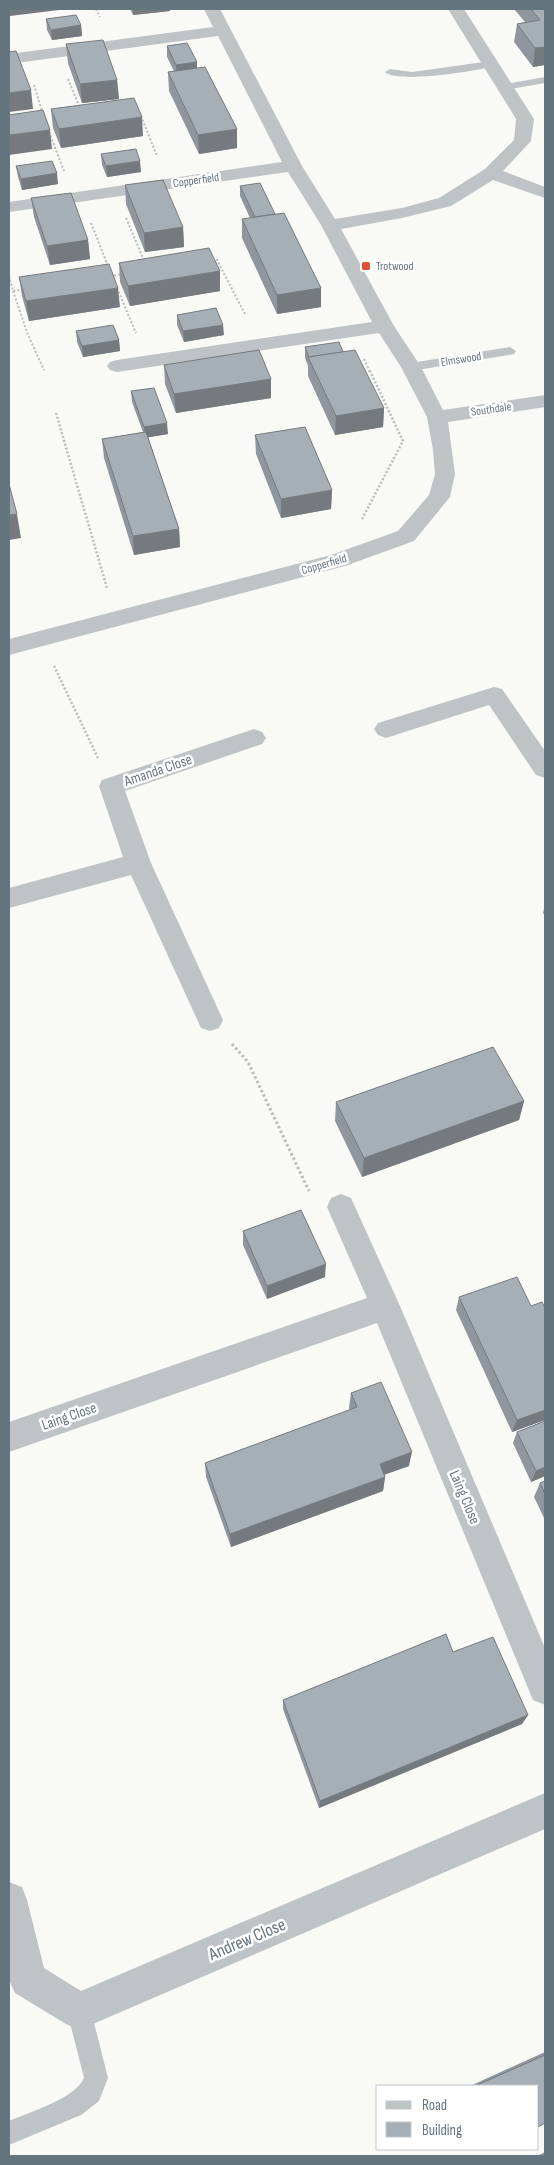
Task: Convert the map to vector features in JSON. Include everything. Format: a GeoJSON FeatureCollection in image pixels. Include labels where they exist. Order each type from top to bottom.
{"type":"FeatureCollection","features":[{"type":"Feature","properties":{"kind":"street","name":"Copperfield"},"geometry":{"type":"LineString","coordinates":[[9,647],[337,561],[406,536],[439,497],[445,474],[437,417],[411,367],[384,326],[330,226],[293,166],[212,9]]}},
{"type":"Feature","properties":{"kind":"street"},"geometry":{"type":"LineString","coordinates":[[330,226],[402,213],[445,202],[491,173],[522,141],[526,119],[456,9]]}},
{"type":"Feature","properties":{"kind":"street"},"geometry":{"type":"LineString","coordinates":[[17,58],[223,30]]}},
{"type":"Feature","properties":{"kind":"street","name":"Copperfield"},"geometry":{"type":"LineString","coordinates":[[9,207],[293,166]]}},
{"type":"Feature","properties":{"kind":"street"},"geometry":{"type":"LineString","coordinates":[[491,173],[545,193]]}},
{"type":"Feature","properties":{"kind":"street"},"geometry":{"type":"LineString","coordinates":[[116,366],[384,326]]}},
{"type":"Feature","properties":{"kind":"street","name":"Southdale"},"geometry":{"type":"LineString","coordinates":[[437,417],[545,401]]}},
{"type":"Feature","properties":{"kind":"street"},"geometry":{"type":"LineString","coordinates":[[386,729],[494,695],[545,769]]}},
{"type":"Feature","properties":{"kind":"street","name":"Amanda Close"},"geometry":{"type":"LineString","coordinates":[[210,1020],[138,863],[111,786],[254,738]]}},
{"type":"Feature","properties":{"kind":"street"},"geometry":{"type":"LineString","coordinates":[[9,898],[138,863]]}},
{"type":"Feature","properties":{"kind":"street","name":"Laing Close"},"geometry":{"type":"LineString","coordinates":[[341,1207],[385,1306],[545,1688]]}},
{"type":"Feature","properties":{"kind":"street","name":"Laing Close"},"geometry":{"type":"LineString","coordinates":[[9,1437],[385,1306]]}},
{"type":"Feature","properties":{"kind":"street","name":"Andrew Close"},"geometry":{"type":"LineString","coordinates":[[79,2011],[545,1812]]}},
{"type":"Feature","properties":{"kind":"street"},"geometry":{"type":"LineString","coordinates":[[9,1900],[28,1980],[79,2011]]}},
{"type":"Feature","properties":{"kind":"lane"},"geometry":{"type":"LineString","coordinates":[[390,72],[412,75],[491,64]]}},
{"type":"Feature","properties":{"kind":"lane"},"geometry":{"type":"LineString","coordinates":[[505,87],[545,80]]}},
{"type":"Feature","properties":{"kind":"lane","name":"Elmswood"},"geometry":{"type":"LineString","coordinates":[[411,367],[510,351]]}},
{"type":"Feature","properties":{"kind":"lane"},"geometry":{"type":"LineString","coordinates":[[9,2133],[72,2106],[90,2092],[96,2078],[79,2011]]}},
{"type":"Feature","properties":{"kind":"path"},"geometry":{"type":"LineString","coordinates":[[58,52],[81,112]]}},
{"type":"Feature","properties":{"kind":"path"},"geometry":{"type":"LineString","coordinates":[[17,58],[44,116]]}},
{"type":"Feature","properties":{"kind":"path"},"geometry":{"type":"LineString","coordinates":[[140,112],[169,184]]}},
{"type":"Feature","properties":{"kind":"path"},"geometry":{"type":"LineString","coordinates":[[47,125],[112,276]]}},
{"type":"Feature","properties":{"kind":"path"},"geometry":{"type":"LineString","coordinates":[[115,192],[148,270]]}},
{"type":"Feature","properties":{"kind":"path"},"geometry":{"type":"LineString","coordinates":[[207,262],[217,260],[260,344]]}},
{"type":"Feature","properties":{"kind":"path"},"geometry":{"type":"LineString","coordinates":[[102,278],[130,273]]}},
{"type":"Feature","properties":{"kind":"path"},"geometry":{"type":"LineString","coordinates":[[9,276],[28,336],[44,370]]}},
{"type":"Feature","properties":{"kind":"path"},"geometry":{"type":"LineString","coordinates":[[116,285],[147,362]]}},
{"type":"Feature","properties":{"kind":"path"},"geometry":{"type":"LineString","coordinates":[[13,291],[33,288]]}},
{"type":"Feature","properties":{"kind":"path"},"geometry":{"type":"LineString","coordinates":[[349,331],[388,406],[402,442],[361,521]]}},
{"type":"Feature","properties":{"kind":"path"},"geometry":{"type":"LineString","coordinates":[[56,413],[110,596]]}},
{"type":"Feature","properties":{"kind":"path"},"geometry":{"type":"LineString","coordinates":[[41,639],[111,786]]}},
{"type":"Feature","properties":{"kind":"path"},"geometry":{"type":"LineString","coordinates":[[210,1020],[248,1062],[311,1195],[341,1207]]}},
{"type":"Feature","properties":{"kind":"building"},"geometry":{"type":"Polygon","coordinates":[[[531,9],[545,9],[545,47],[535,48],[517,24],[540,20],[531,9]]]}},
{"type":"Feature","properties":{"kind":"building"},"geometry":{"type":"Polygon","coordinates":[[[76,15],[81,25],[51,30],[46,19],[76,15]]]}},
{"type":"Feature","properties":{"kind":"building"},"geometry":{"type":"Polygon","coordinates":[[[103,40],[117,80],[80,84],[66,44],[103,40]]]}},
{"type":"Feature","properties":{"kind":"building"},"geometry":{"type":"Polygon","coordinates":[[[187,43],[197,62],[176,65],[167,46],[187,43]]]}},
{"type":"Feature","properties":{"kind":"building"},"geometry":{"type":"Polygon","coordinates":[[[16,51],[31,90],[9,93],[9,52],[16,51]]]}},
{"type":"Feature","properties":{"kind":"building"},"geometry":{"type":"Polygon","coordinates":[[[205,67],[237,129],[198,135],[168,72],[205,67]]]}},
{"type":"Feature","properties":{"kind":"building"},"geometry":{"type":"Polygon","coordinates":[[[134,98],[142,117],[59,129],[51,109],[134,98]]]}},
{"type":"Feature","properties":{"kind":"building"},"geometry":{"type":"Polygon","coordinates":[[[43,110],[50,130],[9,135],[9,115],[43,110]]]}},
{"type":"Feature","properties":{"kind":"building"},"geometry":{"type":"Polygon","coordinates":[[[136,149],[140,161],[106,166],[101,154],[136,149]]]}},
{"type":"Feature","properties":{"kind":"building"},"geometry":{"type":"Polygon","coordinates":[[[52,161],[57,173],[21,179],[16,166],[52,161]]]}},
{"type":"Feature","properties":{"kind":"building"},"geometry":{"type":"Polygon","coordinates":[[[163,180],[183,227],[144,233],[125,185],[163,180]]]}},
{"type":"Feature","properties":{"kind":"building"},"geometry":{"type":"Polygon","coordinates":[[[260,183],[275,214],[255,217],[240,186],[260,183]]]}},
{"type":"Feature","properties":{"kind":"building"},"geometry":{"type":"Polygon","coordinates":[[[71,193],[88,240],[47,246],[31,198],[71,193]]]}},
{"type":"Feature","properties":{"kind":"building"},"geometry":{"type":"Polygon","coordinates":[[[284,213],[321,288],[277,295],[242,219],[284,213]]]}},
{"type":"Feature","properties":{"kind":"building"},"geometry":{"type":"Polygon","coordinates":[[[209,248],[220,271],[128,286],[119,263],[209,248]]]}},
{"type":"Feature","properties":{"kind":"building"},"geometry":{"type":"Polygon","coordinates":[[[109,264],[118,288],[26,301],[19,277],[109,264]]]}},
{"type":"Feature","properties":{"kind":"building"},"geometry":{"type":"Polygon","coordinates":[[[216,308],[223,325],[183,331],[177,315],[216,308]]]}},
{"type":"Feature","properties":{"kind":"building"},"geometry":{"type":"Polygon","coordinates":[[[113,325],[119,340],[82,346],[76,331],[113,325]]]}},
{"type":"Feature","properties":{"kind":"building"},"geometry":{"type":"Polygon","coordinates":[[[339,342],[343,352],[309,357],[305,347],[339,342]]]}},
{"type":"Feature","properties":{"kind":"building"},"geometry":{"type":"Polygon","coordinates":[[[259,350],[271,379],[174,394],[164,365],[259,350]]]}},
{"type":"Feature","properties":{"kind":"building"},"geometry":{"type":"Polygon","coordinates":[[[355,350],[384,408],[336,416],[308,357],[355,350]]]}},
{"type":"Feature","properties":{"kind":"building"},"geometry":{"type":"Polygon","coordinates":[[[154,388],[167,423],[144,427],[131,391],[154,388]]]}},
{"type":"Feature","properties":{"kind":"building"},"geometry":{"type":"Polygon","coordinates":[[[305,427],[332,490],[281,499],[255,435],[305,427]]]}},
{"type":"Feature","properties":{"kind":"building"},"geometry":{"type":"Polygon","coordinates":[[[146,432],[179,529],[133,536],[102,439],[146,432]]]}},
{"type":"Feature","properties":{"kind":"building"},"geometry":{"type":"Polygon","coordinates":[[[9,484],[17,514],[9,515],[9,484]]]}},
{"type":"Feature","properties":{"kind":"building"},"geometry":{"type":"Polygon","coordinates":[[[493,1047],[524,1101],[364,1158],[336,1102],[493,1047]]]}},
{"type":"Feature","properties":{"kind":"building"},"geometry":{"type":"Polygon","coordinates":[[[301,1210],[326,1264],[267,1286],[243,1231],[301,1210]]]}},
{"type":"Feature","properties":{"kind":"building"},"geometry":{"type":"Polygon","coordinates":[[[517,1277],[531,1306],[542,1302],[545,1308],[545,1410],[517,1420],[459,1297],[517,1277]]]}},
{"type":"Feature","properties":{"kind":"building"},"geometry":{"type":"Polygon","coordinates":[[[381,1382],[412,1452],[380,1464],[385,1477],[230,1534],[205,1463],[357,1407],[351,1393],[381,1382]]]}},
{"type":"Feature","properties":{"kind":"building"},"geometry":{"type":"Polygon","coordinates":[[[545,1421],[545,1467],[536,1471],[517,1432],[545,1421]]]}},
{"type":"Feature","properties":{"kind":"building"},"geometry":{"type":"Polygon","coordinates":[[[545,1481],[545,1494],[540,1483],[545,1481]]]}},
{"type":"Feature","properties":{"kind":"building"},"geometry":{"type":"Polygon","coordinates":[[[446,1634],[453,1652],[493,1637],[528,1715],[320,1801],[283,1700],[446,1634]]]}},
{"type":"Feature","properties":{"kind":"building"},"geometry":{"type":"Polygon","coordinates":[[[545,2055],[545,2123],[539,2126],[539,2085],[477,2085],[545,2055]]]}},
{"type":"Feature","properties":{"kind":"place","name":"Trotwood"},"geometry":{"type":"Point","coordinates":[366,266]}}]}
